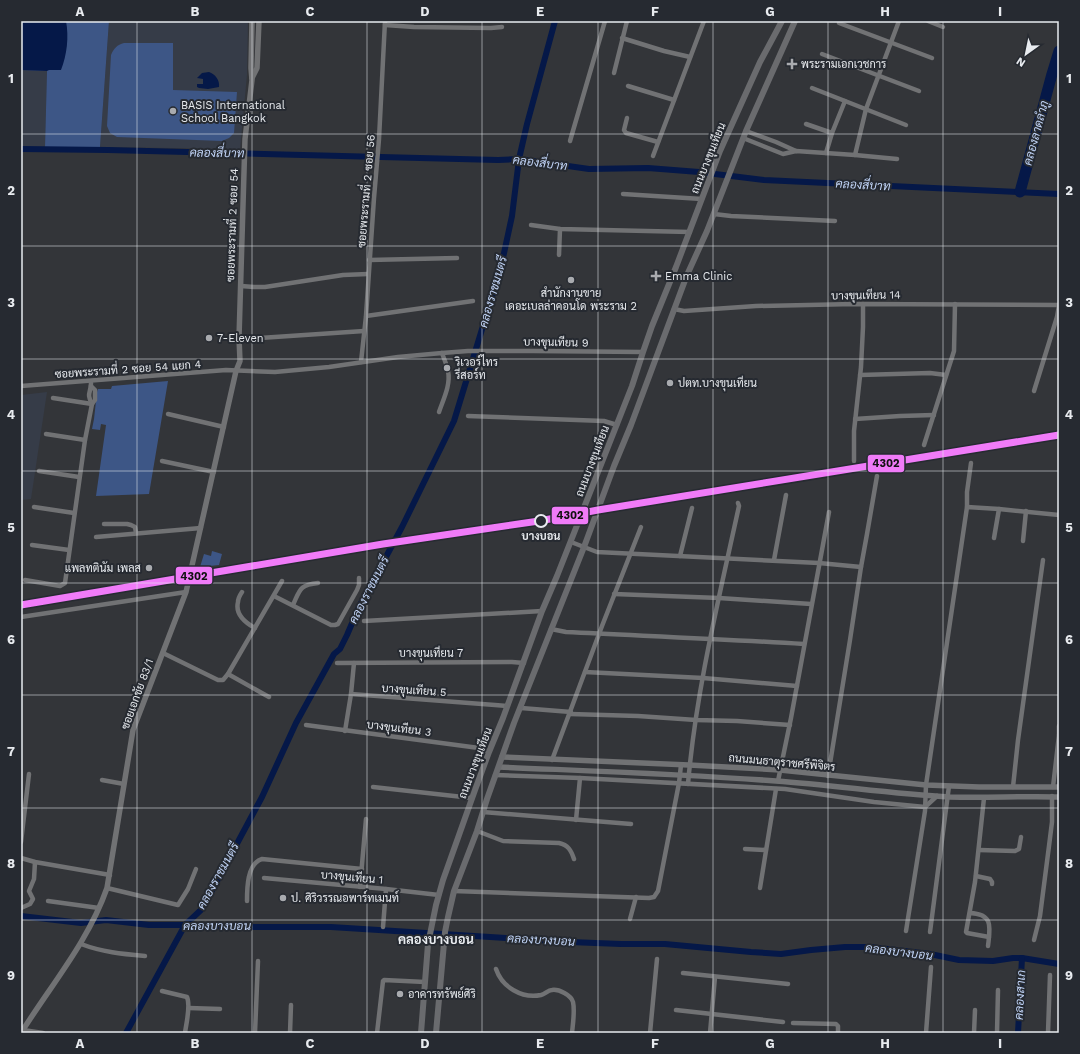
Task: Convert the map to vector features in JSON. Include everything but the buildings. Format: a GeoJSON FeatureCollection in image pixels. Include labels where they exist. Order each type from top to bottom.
{"type":"FeatureCollection","features":[{"type":"Feature","properties":{"kind":"main road","name":"ถนนบางขุนเทียน"},"geometry":{"type":"LineString","coordinates":[[436,1033],[444,946],[448,917],[454,891],[477,831],[502,757],[584,547],[687,275],[708,231],[743,138],[795,21]]}},
{"type":"Feature","properties":{"kind":"main road","name":"ถนนบางขุนเทียน"},"geometry":{"type":"LineString","coordinates":[[421,1033],[430,930],[439,895],[472,798],[542,612],[632,386],[642,352],[690,232],[713,168],[754,74],[780,23]]}},
{"type":"Feature","properties":{"kind":"main road"},"geometry":{"type":"LineString","coordinates":[[661,304],[674,309]]}},
{"type":"Feature","properties":{"kind":"main road"},"geometry":{"type":"LineString","coordinates":[[591,490],[603,495]]}},
{"type":"Feature","properties":{"kind":"main road"},"geometry":{"type":"LineString","coordinates":[[489,752],[502,757]]}},
{"type":"Feature","properties":{"kind":"main road"},"geometry":{"type":"LineString","coordinates":[[486,762],[499,767]]}},
{"type":"Feature","properties":{"kind":"street","name":"ซอยพระรามที่ 2 ซอย 54"},"geometry":{"type":"LineString","coordinates":[[236,370],[240,361],[239,338],[245,139],[252,80],[252,21]]}},
{"type":"Feature","properties":{"kind":"street","name":"ซอยพระรามที่ 2 ซอย 54"},"geometry":{"type":"LineString","coordinates":[[252,80],[257,68],[259,21]]}},
{"type":"Feature","properties":{"kind":"street"},"geometry":{"type":"LineString","coordinates":[[570,141],[604,21]]}},
{"type":"Feature","properties":{"kind":"street"},"geometry":{"type":"LineString","coordinates":[[614,74],[627,21]]}},
{"type":"Feature","properties":{"kind":"street"},"geometry":{"type":"LineString","coordinates":[[653,156],[704,21]]}},
{"type":"Feature","properties":{"kind":"street"},"geometry":{"type":"LineString","coordinates":[[855,155],[866,109],[899,21]]}},
{"type":"Feature","properties":{"kind":"street"},"geometry":{"type":"LineString","coordinates":[[928,21],[943,27]]}},
{"type":"Feature","properties":{"kind":"street"},"geometry":{"type":"LineString","coordinates":[[385,23],[421,27],[502,27]]}},
{"type":"Feature","properties":{"kind":"street","name":"ซอยพระรามที่ 2 ซอย 56"},"geometry":{"type":"LineString","coordinates":[[361,362],[366,316],[379,139],[385,23]]}},
{"type":"Feature","properties":{"kind":"street"},"geometry":{"type":"LineString","coordinates":[[839,24],[932,58]]}},
{"type":"Feature","properties":{"kind":"street"},"geometry":{"type":"LineString","coordinates":[[622,38],[664,51],[690,57]]}},
{"type":"Feature","properties":{"kind":"street"},"geometry":{"type":"LineString","coordinates":[[822,54],[919,91]]}},
{"type":"Feature","properties":{"kind":"street"},"geometry":{"type":"LineString","coordinates":[[628,86],[674,100]]}},
{"type":"Feature","properties":{"kind":"street"},"geometry":{"type":"LineString","coordinates":[[812,88],[906,125]]}},
{"type":"Feature","properties":{"kind":"street"},"geometry":{"type":"LineString","coordinates":[[826,152],[845,101]]}},
{"type":"Feature","properties":{"kind":"street"},"geometry":{"type":"LineString","coordinates":[[627,118],[624,130],[626,133],[658,142]]}},
{"type":"Feature","properties":{"kind":"street"},"geometry":{"type":"LineString","coordinates":[[806,124],[832,134]]}},
{"type":"Feature","properties":{"kind":"street"},"geometry":{"type":"LineString","coordinates":[[746,131],[796,151]]}},
{"type":"Feature","properties":{"kind":"street"},"geometry":{"type":"LineString","coordinates":[[743,138],[783,154],[796,151],[826,152],[897,159]]}},
{"type":"Feature","properties":{"kind":"street"},"geometry":{"type":"LineString","coordinates":[[623,194],[702,199]]}},
{"type":"Feature","properties":{"kind":"street"},"geometry":{"type":"LineString","coordinates":[[714,214],[835,221]]}},
{"type":"Feature","properties":{"kind":"street"},"geometry":{"type":"LineString","coordinates":[[531,225],[560,229],[690,232]]}},
{"type":"Feature","properties":{"kind":"street"},"geometry":{"type":"LineString","coordinates":[[559,255],[560,229]]}},
{"type":"Feature","properties":{"kind":"street"},"geometry":{"type":"LineString","coordinates":[[369,260],[457,258]]}},
{"type":"Feature","properties":{"kind":"street"},"geometry":{"type":"LineString","coordinates":[[241,286],[265,287],[343,275],[368,274]]}},
{"type":"Feature","properties":{"kind":"street"},"geometry":{"type":"LineString","coordinates":[[366,316],[473,301]]}},
{"type":"Feature","properties":{"kind":"street"},"geometry":{"type":"LineString","coordinates":[[854,461],[855,419],[860,375],[863,304]]}},
{"type":"Feature","properties":{"kind":"street","name":"บางขุนเทียน 14"},"geometry":{"type":"LineString","coordinates":[[674,309],[684,311],[756,306],[863,304],[1059,305]]}},
{"type":"Feature","properties":{"kind":"street"},"geometry":{"type":"LineString","coordinates":[[924,445],[954,351],[955,304]]}},
{"type":"Feature","properties":{"kind":"street"},"geometry":{"type":"LineString","coordinates":[[1034,391],[1057,317],[1059,305]]}},
{"type":"Feature","properties":{"kind":"street"},"geometry":{"type":"LineString","coordinates":[[239,338],[364,331]]}},
{"type":"Feature","properties":{"kind":"street","name":"บางขุนเทียน 9"},"geometry":{"type":"LineString","coordinates":[[361,362],[468,351],[642,352]]}},
{"type":"Feature","properties":{"kind":"street"},"geometry":{"type":"LineString","coordinates":[[439,412],[448,385],[449,376],[442,353]]}},
{"type":"Feature","properties":{"kind":"street","name":"ซอยพระรามที่ 2 ซอย 54 แยก 4"},"geometry":{"type":"LineString","coordinates":[[21,386],[91,384],[161,375],[226,370],[275,372],[329,367],[361,362]]}},
{"type":"Feature","properties":{"kind":"street","name":"ซอยเอกชัย 83/1"},"geometry":{"type":"LineString","coordinates":[[22,1031],[81,944],[95,917],[107,888],[134,730],[186,592],[236,370]]}},
{"type":"Feature","properties":{"kind":"street"},"geometry":{"type":"LineString","coordinates":[[860,375],[946,375]]}},
{"type":"Feature","properties":{"kind":"street"},"geometry":{"type":"LineString","coordinates":[[25,580],[60,586],[65,583],[85,440],[92,404],[89,400],[89,390],[91,384]]}},
{"type":"Feature","properties":{"kind":"street"},"geometry":{"type":"LineString","coordinates":[[52,398],[92,404]]}},
{"type":"Feature","properties":{"kind":"street"},"geometry":{"type":"LineString","coordinates":[[168,414],[224,427]]}},
{"type":"Feature","properties":{"kind":"street"},"geometry":{"type":"LineString","coordinates":[[855,419],[934,415]]}},
{"type":"Feature","properties":{"kind":"street"},"geometry":{"type":"LineString","coordinates":[[468,416],[604,421],[617,425]]}},
{"type":"Feature","properties":{"kind":"street"},"geometry":{"type":"LineString","coordinates":[[46,434],[85,440]]}},
{"type":"Feature","properties":{"kind":"street"},"geometry":{"type":"LineString","coordinates":[[162,461],[214,472]]}},
{"type":"Feature","properties":{"kind":"street"},"geometry":{"type":"LineString","coordinates":[[906,931],[918,857],[925,807],[926,785],[967,507],[972,463]]}},
{"type":"Feature","properties":{"kind":"street"},"geometry":{"type":"LineString","coordinates":[[39,471],[80,477]]}},
{"type":"Feature","properties":{"kind":"street"},"geometry":{"type":"LineString","coordinates":[[828,776],[877,476]]}},
{"type":"Feature","properties":{"kind":"street"},"geometry":{"type":"LineString","coordinates":[[774,560],[786,495]]}},
{"type":"Feature","properties":{"kind":"street"},"geometry":{"type":"LineString","coordinates":[[688,784],[703,678],[739,506],[738,503]]}},
{"type":"Feature","properties":{"kind":"street"},"geometry":{"type":"LineString","coordinates":[[34,507],[74,513]]}},
{"type":"Feature","properties":{"kind":"street"},"geometry":{"type":"LineString","coordinates":[[967,507],[1059,515]]}},
{"type":"Feature","properties":{"kind":"street"},"geometry":{"type":"LineString","coordinates":[[680,556],[692,508]]}},
{"type":"Feature","properties":{"kind":"street"},"geometry":{"type":"LineString","coordinates":[[994,538],[998,509]]}},
{"type":"Feature","properties":{"kind":"street"},"geometry":{"type":"LineString","coordinates":[[778,781],[790,725],[829,512]]}},
{"type":"Feature","properties":{"kind":"street"},"geometry":{"type":"LineString","coordinates":[[1023,541],[1026,512]]}},
{"type":"Feature","properties":{"kind":"street"},"geometry":{"type":"LineString","coordinates":[[104,524],[131,524],[135,527],[136,533]]}},
{"type":"Feature","properties":{"kind":"street"},"geometry":{"type":"LineString","coordinates":[[552,760],[614,594],[641,527]]}},
{"type":"Feature","properties":{"kind":"street"},"geometry":{"type":"LineString","coordinates":[[96,537],[201,528]]}},
{"type":"Feature","properties":{"kind":"street"},"geometry":{"type":"LineString","coordinates":[[570,542],[597,552],[774,560],[861,567]]}},
{"type":"Feature","properties":{"kind":"street"},"geometry":{"type":"LineString","coordinates":[[32,544],[69,550]]}},
{"type":"Feature","properties":{"kind":"street"},"geometry":{"type":"LineString","coordinates":[[1013,787],[1043,560]]}},
{"type":"Feature","properties":{"kind":"street"},"geometry":{"type":"LineString","coordinates":[[274,596],[331,625],[336,625],[358,588],[359,578]]}},
{"type":"Feature","properties":{"kind":"street"},"geometry":{"type":"LineString","coordinates":[[163,653],[218,680],[224,680],[282,581]]}},
{"type":"Feature","properties":{"kind":"street"},"geometry":{"type":"LineString","coordinates":[[293,605],[306,584],[318,583]]}},
{"type":"Feature","properties":{"kind":"street"},"geometry":{"type":"LineString","coordinates":[[21,617],[186,592]]}},
{"type":"Feature","properties":{"kind":"street"},"geometry":{"type":"LineString","coordinates":[[242,592],[237,603],[240,615],[248,624],[255,628]]}},
{"type":"Feature","properties":{"kind":"street"},"geometry":{"type":"LineString","coordinates":[[614,594],[719,598],[811,604]]}},
{"type":"Feature","properties":{"kind":"street"},"geometry":{"type":"LineString","coordinates":[[364,622],[542,612]]}},
{"type":"Feature","properties":{"kind":"street"},"geometry":{"type":"LineString","coordinates":[[551,629],[566,632],[804,644]]}},
{"type":"Feature","properties":{"kind":"street","name":"บางขุนเทียน 7"},"geometry":{"type":"LineString","coordinates":[[338,663],[524,663]]}},
{"type":"Feature","properties":{"kind":"street"},"geometry":{"type":"LineString","coordinates":[[345,730],[354,663]]}},
{"type":"Feature","properties":{"kind":"street"},"geometry":{"type":"LineString","coordinates":[[585,672],[703,678],[797,686]]}},
{"type":"Feature","properties":{"kind":"street"},"geometry":{"type":"LineString","coordinates":[[228,674],[269,697]]}},
{"type":"Feature","properties":{"kind":"street","name":"บางขุนเทียน 5"},"geometry":{"type":"LineString","coordinates":[[351,694],[507,706]]}},
{"type":"Feature","properties":{"kind":"street"},"geometry":{"type":"LineString","coordinates":[[521,708],[570,713],[790,725]]}},
{"type":"Feature","properties":{"kind":"street","name":"บางขุนเทียน 3"},"geometry":{"type":"LineString","coordinates":[[306,725],[479,748],[489,752]]}},
{"type":"Feature","properties":{"kind":"street"},"geometry":{"type":"LineString","coordinates":[[1056,787],[1059,726]]}},
{"type":"Feature","properties":{"kind":"street","name":"ถนนมนธาตุราชศรีพิจิตร"},"geometry":{"type":"LineString","coordinates":[[502,757],[780,770],[926,785],[1056,787]]}},
{"type":"Feature","properties":{"kind":"street"},"geometry":{"type":"LineString","coordinates":[[454,891],[654,897],[658,891],[679,783],[681,765]]}},
{"type":"Feature","properties":{"kind":"street","name":"ถนนมนธาตุราชศรีพิจิตร"},"geometry":{"type":"LineString","coordinates":[[499,767],[680,774],[778,781],[948,797],[981,798],[1059,796]]}},
{"type":"Feature","properties":{"kind":"street"},"geometry":{"type":"LineString","coordinates":[[21,842],[29,774]]}},
{"type":"Feature","properties":{"kind":"street"},"geometry":{"type":"LineString","coordinates":[[495,776],[580,778],[797,790],[874,802],[925,807],[937,796]]}},
{"type":"Feature","properties":{"kind":"street"},"geometry":{"type":"LineString","coordinates":[[576,820],[580,778]]}},
{"type":"Feature","properties":{"kind":"street"},"geometry":{"type":"LineString","coordinates":[[102,780],[124,784]]}},
{"type":"Feature","properties":{"kind":"street"},"geometry":{"type":"LineString","coordinates":[[930,932],[949,786]]}},
{"type":"Feature","properties":{"kind":"street"},"geometry":{"type":"LineString","coordinates":[[373,787],[472,798]]}},
{"type":"Feature","properties":{"kind":"street"},"geometry":{"type":"LineString","coordinates":[[979,787],[981,798],[979,850],[976,876],[966,930],[967,933],[989,937]]}},
{"type":"Feature","properties":{"kind":"street"},"geometry":{"type":"LineString","coordinates":[[760,888],[776,789]]}},
{"type":"Feature","properties":{"kind":"street"},"geometry":{"type":"LineString","coordinates":[[1034,940],[1040,916],[1052,822],[1052,796]]}},
{"type":"Feature","properties":{"kind":"street"},"geometry":{"type":"LineString","coordinates":[[483,812],[631,824]]}},
{"type":"Feature","properties":{"kind":"street"},"geometry":{"type":"LineString","coordinates":[[360,887],[366,819]]}},
{"type":"Feature","properties":{"kind":"street"},"geometry":{"type":"LineString","coordinates":[[477,831],[503,841],[564,844],[571,851],[574,859]]}},
{"type":"Feature","properties":{"kind":"street"},"geometry":{"type":"LineString","coordinates":[[979,850],[1015,851],[1019,849],[1021,837]]}},
{"type":"Feature","properties":{"kind":"street"},"geometry":{"type":"LineString","coordinates":[[745,849],[766,850]]}},
{"type":"Feature","properties":{"kind":"street"},"geometry":{"type":"LineString","coordinates":[[21,858],[35,862],[110,875]]}},
{"type":"Feature","properties":{"kind":"street"},"geometry":{"type":"LineString","coordinates":[[247,901],[249,875],[258,860],[262,859],[362,869]]}},
{"type":"Feature","properties":{"kind":"street"},"geometry":{"type":"LineString","coordinates":[[21,908],[30,904],[33,899],[29,891],[34,879],[35,862]]}},
{"type":"Feature","properties":{"kind":"street"},"geometry":{"type":"LineString","coordinates":[[107,888],[178,905],[188,889],[196,869]]}},
{"type":"Feature","properties":{"kind":"street"},"geometry":{"type":"LineString","coordinates":[[976,876],[990,879],[992,884]]}},
{"type":"Feature","properties":{"kind":"street","name":"บางขุนเทียน 1"},"geometry":{"type":"LineString","coordinates":[[264,878],[439,895]]}},
{"type":"Feature","properties":{"kind":"street"},"geometry":{"type":"LineString","coordinates":[[383,927],[386,889]]}},
{"type":"Feature","properties":{"kind":"street"},"geometry":{"type":"LineString","coordinates":[[630,919],[636,897]]}},
{"type":"Feature","properties":{"kind":"street"},"geometry":{"type":"LineString","coordinates":[[48,900],[99,908]]}},
{"type":"Feature","properties":{"kind":"street"},"geometry":{"type":"LineString","coordinates":[[970,912],[978,913],[989,922],[988,946]]}},
{"type":"Feature","properties":{"kind":"street"},"geometry":{"type":"LineString","coordinates":[[81,944],[104,951],[145,956]]}},
{"type":"Feature","properties":{"kind":"street"},"geometry":{"type":"LineString","coordinates":[[650,1033],[657,960]]}},
{"type":"Feature","properties":{"kind":"street"},"geometry":{"type":"LineString","coordinates":[[255,1033],[258,961]]}},
{"type":"Feature","properties":{"kind":"street"},"geometry":{"type":"LineString","coordinates":[[926,1033],[931,967]]}},
{"type":"Feature","properties":{"kind":"street"},"geometry":{"type":"LineString","coordinates":[[496,970],[498,975],[509,988],[520,993],[543,995],[550,990],[555,990],[568,996],[572,1000],[573,1006],[572,1033]]}},
{"type":"Feature","properties":{"kind":"street"},"geometry":{"type":"LineString","coordinates":[[683,973],[788,984]]}},
{"type":"Feature","properties":{"kind":"street"},"geometry":{"type":"LineString","coordinates":[[1048,1033],[1050,974]]}},
{"type":"Feature","properties":{"kind":"street"},"geometry":{"type":"LineString","coordinates":[[710,1033],[716,977]]}},
{"type":"Feature","properties":{"kind":"street"},"geometry":{"type":"LineString","coordinates":[[377,1033],[382,982],[384,980],[425,982]]}},
{"type":"Feature","properties":{"kind":"street"},"geometry":{"type":"LineString","coordinates":[[997,1033],[998,990]]}},
{"type":"Feature","properties":{"kind":"street"},"geometry":{"type":"LineString","coordinates":[[162,991],[188,997],[189,1000],[185,1033]]}},
{"type":"Feature","properties":{"kind":"street"},"geometry":{"type":"LineString","coordinates":[[290,1033],[291,1005]]}},
{"type":"Feature","properties":{"kind":"street"},"geometry":{"type":"LineString","coordinates":[[188,1008],[220,1009]]}},
{"type":"Feature","properties":{"kind":"street"},"geometry":{"type":"LineString","coordinates":[[676,1010],[783,1022]]}},
{"type":"Feature","properties":{"kind":"street"},"geometry":{"type":"LineString","coordinates":[[974,1033],[975,1010]]}},
{"type":"Feature","properties":{"kind":"street"},"geometry":{"type":"LineString","coordinates":[[793,1023],[836,1024],[838,1026],[838,1033]]}},
{"type":"Feature","properties":{"kind":"street"},"geometry":{"type":"LineString","coordinates":[[22,1031],[43,1033]]}},
{"type":"Feature","properties":{"kind":"shaded area"},"geometry":{"type":"Polygon","coordinates":[[[21,21],[109,21],[100,147],[45,147],[47,71],[21,70],[21,21]]]}},
{"type":"Feature","properties":{"kind":"shaded area"},"geometry":{"type":"Polygon","coordinates":[[[21,21],[66,21],[67,46],[61,70],[21,70],[21,21]]]}},
{"type":"Feature","properties":{"kind":"shaded area","name":"BASIS International School Bangkok"},"geometry":{"type":"Polygon","coordinates":[[[109,21],[248,21],[247,75],[240,149],[100,147],[109,21]]]}},
{"type":"Feature","properties":{"kind":"shaded area"},"geometry":{"type":"Polygon","coordinates":[[[124,43],[173,43],[173,90],[237,92],[234,133],[229,138],[222,141],[117,137],[110,133],[107,126],[111,55],[116,47],[124,43]]]}},
{"type":"Feature","properties":{"kind":"shaded area"},"geometry":{"type":"Polygon","coordinates":[[[21,70],[47,71],[45,147],[21,147],[21,70]]]}},
{"type":"Feature","properties":{"kind":"shaded area"},"geometry":{"type":"Polygon","coordinates":[[[209,72],[217,78],[219,87],[208,89],[197,87],[197,84],[203,84],[203,79],[197,78],[202,73],[209,72]]]}},
{"type":"Feature","properties":{"kind":"shaded area"},"geometry":{"type":"Polygon","coordinates":[[[168,381],[149,494],[96,496],[106,425],[101,424],[100,430],[92,429],[98,389],[111,389],[112,386],[168,381]]]}},
{"type":"Feature","properties":{"kind":"shaded area"},"geometry":{"type":"Polygon","coordinates":[[[47,392],[31,499],[21,500],[21,395],[47,392]]]}},
{"type":"Feature","properties":{"kind":"shaded area"},"geometry":{"type":"Polygon","coordinates":[[[212,551],[222,554],[219,565],[200,567],[204,554],[211,556],[212,551]]]}},
{"type":"Feature","properties":{"kind":"waterway","name":"คลองราชมนตรี"},"geometry":{"type":"LineString","coordinates":[[126,1033],[185,925],[202,909],[262,797],[296,723],[334,654],[340,649],[359,607],[402,527],[454,421],[501,267],[512,216],[519,159],[555,21]]}},
{"type":"Feature","properties":{"kind":"waterway","name":"คลองลาดลำภู"},"geometry":{"type":"LineString","coordinates":[[1020,192],[1059,51]]}},
{"type":"Feature","properties":{"kind":"waterway","name":"คลองสี่บาท"},"geometry":{"type":"LineString","coordinates":[[21,149],[498,160],[519,159],[589,169],[648,168],[699,172],[764,180],[1059,194]]}},
{"type":"Feature","properties":{"kind":"waterway","name":"คลองบางบอน"},"geometry":{"type":"LineString","coordinates":[[21,916],[81,923],[106,920],[149,925],[331,927],[570,942],[665,944],[781,954],[845,947],[870,947],[930,954],[959,960],[993,961],[1022,958],[1059,964]]}},
{"type":"Feature","properties":{"kind":"waterway","name":"คลองสาเก"},"geometry":{"type":"LineString","coordinates":[[1018,1033],[1022,958]]}},
{"type":"Feature","properties":{"kind":"transit line","name":"4302"},"geometry":{"type":"LineString","coordinates":[[21,605],[383,544],[539,521],[598,510],[1059,435]]}},
{"type":"Feature","properties":{"kind":"place","name":"พระรามเอกเวชการ"},"geometry":{"type":"Point","coordinates":[792,64]}},
{"type":"Feature","properties":{"kind":"place","name":"BASIS International School Bangkok"},"geometry":{"type":"Point","coordinates":[173,111]}},
{"type":"Feature","properties":{"kind":"place","name":"Emma Clinic"},"geometry":{"type":"Point","coordinates":[656,276]}},
{"type":"Feature","properties":{"kind":"place","name":"สำนักงานขาย เดอะเบลล่าคอนโด พระราม 2"},"geometry":{"type":"Point","coordinates":[571,280]}},
{"type":"Feature","properties":{"kind":"place","name":"7-Eleven"},"geometry":{"type":"Point","coordinates":[209,338]}},
{"type":"Feature","properties":{"kind":"place","name":"ริเวอร์ไทร รีสอร์ท"},"geometry":{"type":"Point","coordinates":[447,368]}},
{"type":"Feature","properties":{"kind":"place","name":"ปตท.บางขุนเทียน"},"geometry":{"type":"Point","coordinates":[670,383]}},
{"type":"Feature","properties":{"kind":"place","name":"บางบอน"},"geometry":{"type":"Point","coordinates":[541,521]}},
{"type":"Feature","properties":{"kind":"place","name":"แพลทตินัม เพลส"},"geometry":{"type":"Point","coordinates":[149,568]}},
{"type":"Feature","properties":{"kind":"place","name":"ป. ศิริวรรณอพาร์ทเมนท์"},"geometry":{"type":"Point","coordinates":[283,898]}},
{"type":"Feature","properties":{"kind":"place","name":"อาคารทรัพย์ศิริ"},"geometry":{"type":"Point","coordinates":[400,994]}},
{"type":"Feature","properties":{"kind":"district","name":"คลองบางบอน"},"geometry":{"type":"Point","coordinates":[436,939]}}]}
